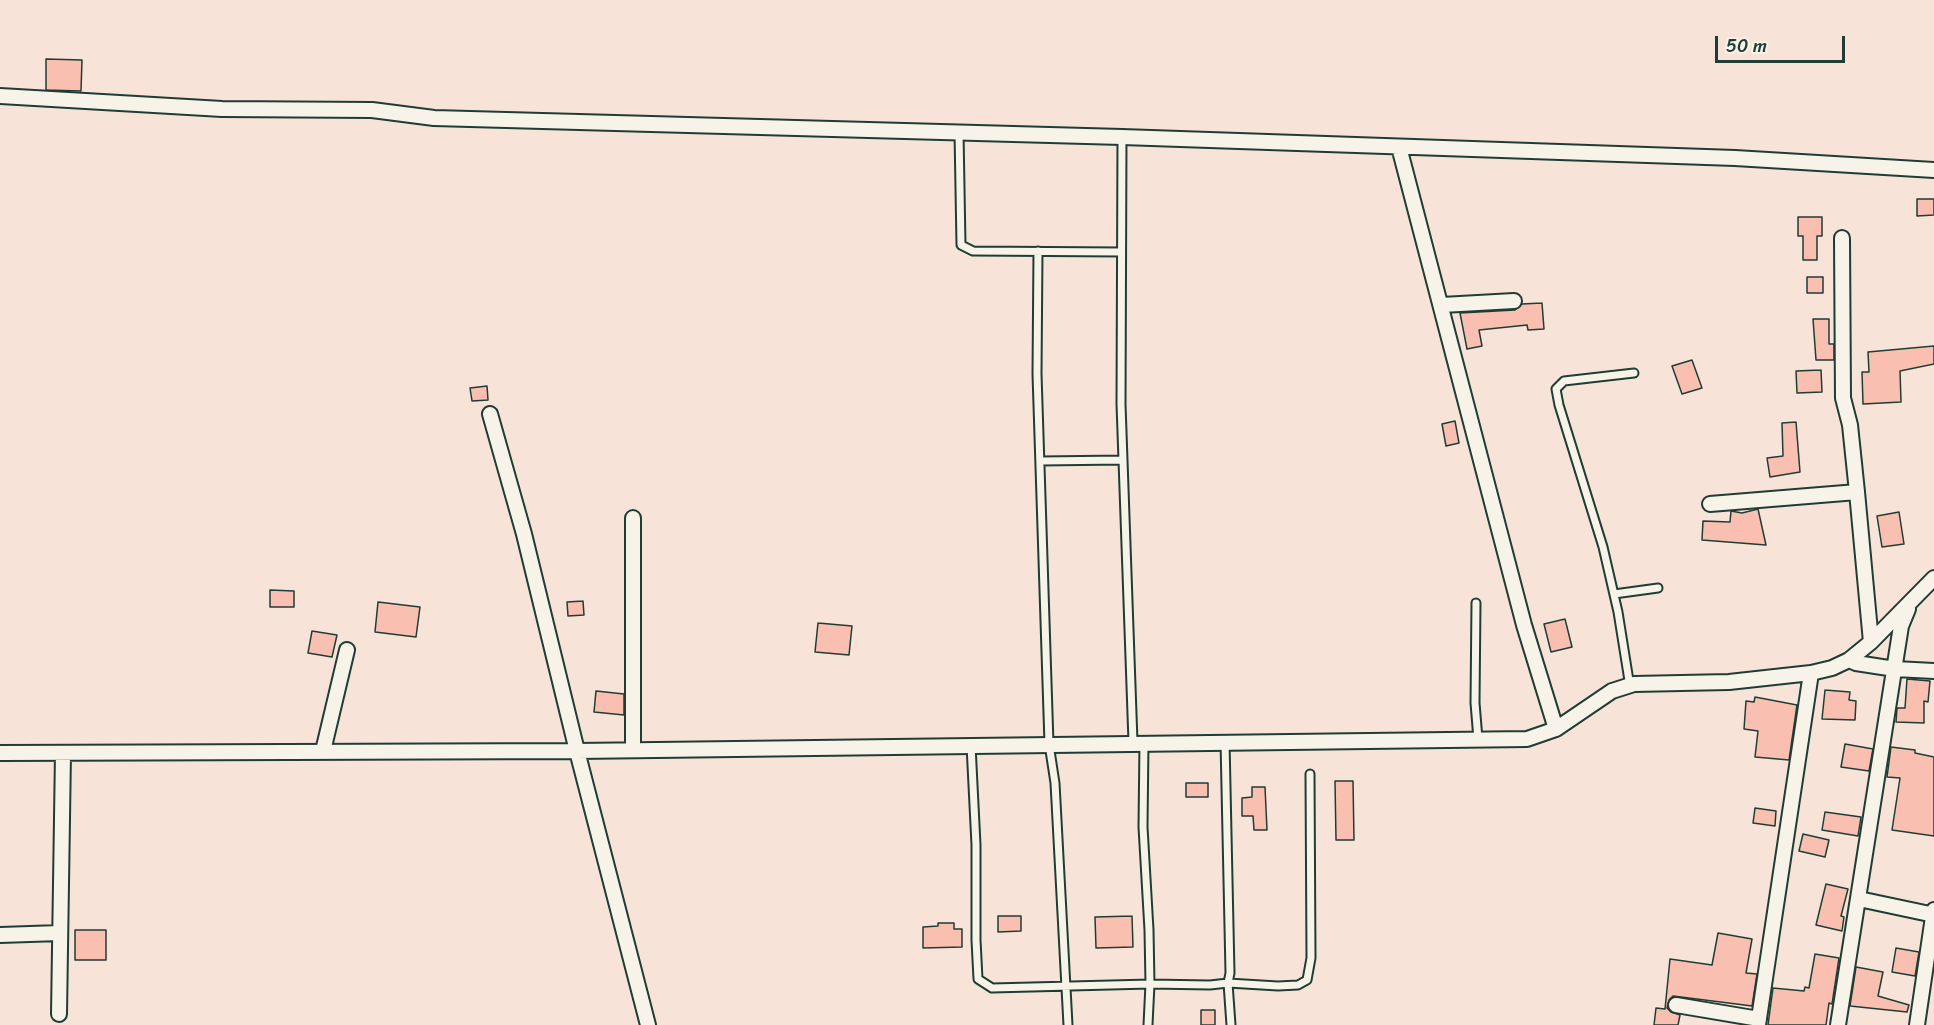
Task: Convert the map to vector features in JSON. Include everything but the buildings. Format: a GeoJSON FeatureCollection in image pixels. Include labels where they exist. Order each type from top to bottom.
{"type":"FeatureCollection","features":[{"type":"Feature","properties":{"kind":"street"},"geometry":{"type":"LineString","coordinates":[[0,96],[222,109],[372,110],[434,118],[1122,137],[1736,158],[1934,170]]}},
{"type":"Feature","properties":{"kind":"street"},"geometry":{"type":"LineString","coordinates":[[1399,147],[1524,625],[1556,729]]}},
{"type":"Feature","properties":{"kind":"street"},"geometry":{"type":"LineString","coordinates":[[1842,238],[1843,398],[1850,425],[1871,642]]}},
{"type":"Feature","properties":{"kind":"street"},"geometry":{"type":"LineString","coordinates":[[1442,305],[1514,301]]}},
{"type":"Feature","properties":{"kind":"street"},"geometry":{"type":"LineString","coordinates":[[490,414],[524,534],[648,1025]]}},
{"type":"Feature","properties":{"kind":"street"},"geometry":{"type":"LineString","coordinates":[[1710,504],[1857,492]]}},
{"type":"Feature","properties":{"kind":"street"},"geometry":{"type":"LineString","coordinates":[[633,518],[633,749]]}},
{"type":"Feature","properties":{"kind":"street"},"geometry":{"type":"LineString","coordinates":[[0,753],[577,751],[971,744],[1527,739],[1556,729],[1612,691],[1634,684],[1729,682],[1811,673],[1832,668],[1849,660],[1871,642],[1934,578]]}},
{"type":"Feature","properties":{"kind":"street"},"geometry":{"type":"LineString","coordinates":[[1838,1025],[1901,626],[1910,604]]}},
{"type":"Feature","properties":{"kind":"street"},"geometry":{"type":"LineString","coordinates":[[323,751],[346,650]]}},
{"type":"Feature","properties":{"kind":"street"},"geometry":{"type":"LineString","coordinates":[[1849,660],[1895,669],[1934,671]]}},
{"type":"Feature","properties":{"kind":"street"},"geometry":{"type":"LineString","coordinates":[[1676,1005],[1758,1022],[1811,673]]}},
{"type":"Feature","properties":{"kind":"street"},"geometry":{"type":"LineString","coordinates":[[59,1014],[63,753]]}},
{"type":"Feature","properties":{"kind":"street"},"geometry":{"type":"LineString","coordinates":[[1859,898],[1934,913],[1917,1025]]}},
{"type":"Feature","properties":{"kind":"street"},"geometry":{"type":"LineString","coordinates":[[0,935],[60,933]]}},
{"type":"Feature","properties":{"kind":"lane"},"geometry":{"type":"LineString","coordinates":[[959,132],[960,245],[974,251],[1121,252]]}},
{"type":"Feature","properties":{"kind":"lane"},"geometry":{"type":"LineString","coordinates":[[1122,137],[1121,404],[1149,930],[1148,1025]]}},
{"type":"Feature","properties":{"kind":"lane"},"geometry":{"type":"LineString","coordinates":[[1038,251],[1037,374],[1049,744],[1055,783],[1068,1025]]}},
{"type":"Feature","properties":{"kind":"lane"},"geometry":{"type":"LineString","coordinates":[[1630,687],[1614,594],[1603,547],[1556,389],[1564,381],[1634,373]]}},
{"type":"Feature","properties":{"kind":"lane"},"geometry":{"type":"LineString","coordinates":[[1040,461],[1123,460]]}},
{"type":"Feature","properties":{"kind":"lane"},"geometry":{"type":"LineString","coordinates":[[1614,594],[1658,588]]}},
{"type":"Feature","properties":{"kind":"lane"},"geometry":{"type":"LineString","coordinates":[[1476,603],[1475,704],[1478,739]]}},
{"type":"Feature","properties":{"kind":"lane"},"geometry":{"type":"LineString","coordinates":[[1225,741],[1230,974],[1228,983],[1231,1025]]}},
{"type":"Feature","properties":{"kind":"lane"},"geometry":{"type":"LineString","coordinates":[[971,744],[976,844],[978,979],[992,988],[1228,983],[1278,986],[1298,985],[1307,980],[1311,958],[1310,774]]}}]}
